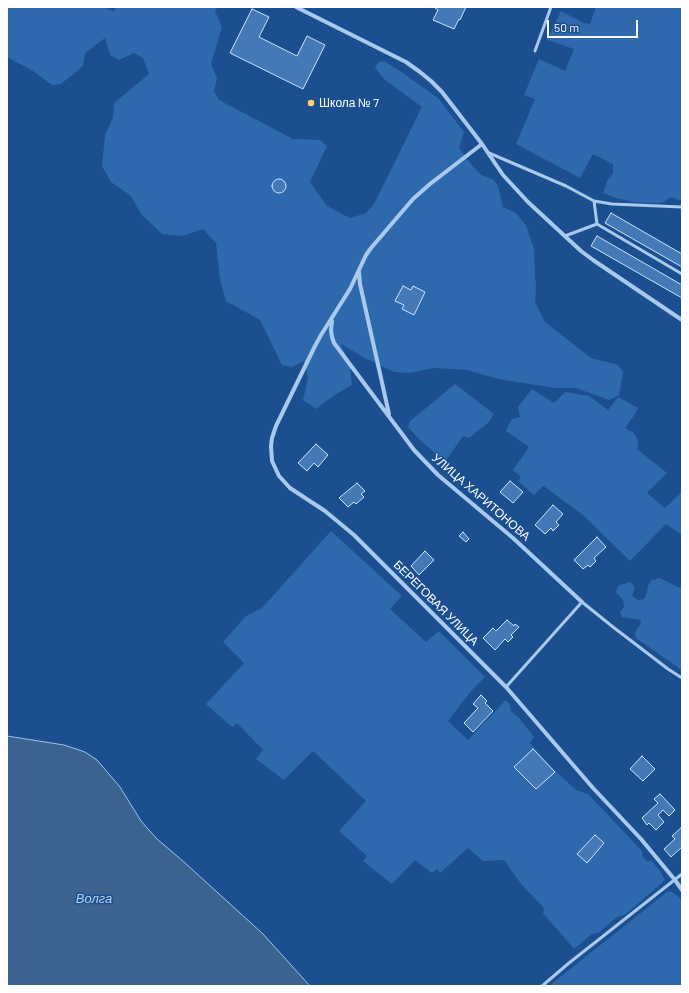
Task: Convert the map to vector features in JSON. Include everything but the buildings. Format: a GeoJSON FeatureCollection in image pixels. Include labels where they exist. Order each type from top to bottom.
{"type":"FeatureCollection","features":[{"type":"Feature","properties":{"kind":"street"},"geometry":{"type":"LineString","coordinates":[[296,7],[406,62],[420,72],[442,92],[482,144],[503,175],[528,202],[593,260],[682,320]]}},
{"type":"Feature","properties":{"kind":"street","name":"БЕРЕГОВАЯ УЛИЦА"},"geometry":{"type":"LineString","coordinates":[[482,144],[413,199],[366,255],[350,289],[315,346],[276,426],[271,446],[272,461],[279,476],[290,488],[324,511],[354,535],[506,687],[593,788],[641,839],[682,890]]}},
{"type":"Feature","properties":{"kind":"street"},"geometry":{"type":"LineString","coordinates":[[360,269],[360,284],[390,417]]}},
{"type":"Feature","properties":{"kind":"street","name":"УЛИЦА ХАРИТОНОВА"},"geometry":{"type":"LineString","coordinates":[[333,316],[331,330],[334,343],[414,450],[438,475],[513,538],[582,602]]}},
{"type":"Feature","properties":{"kind":"lane"},"geometry":{"type":"LineString","coordinates":[[535,51],[551,7]]}},
{"type":"Feature","properties":{"kind":"lane"},"geometry":{"type":"LineString","coordinates":[[488,153],[566,186],[594,201],[612,204],[682,207]]}},
{"type":"Feature","properties":{"kind":"lane"},"geometry":{"type":"LineString","coordinates":[[594,201],[597,224]]}},
{"type":"Feature","properties":{"kind":"lane"},"geometry":{"type":"LineString","coordinates":[[565,236],[597,224]]}},
{"type":"Feature","properties":{"kind":"lane"},"geometry":{"type":"LineString","coordinates":[[597,224],[682,274]]}},
{"type":"Feature","properties":{"kind":"lane"},"geometry":{"type":"LineString","coordinates":[[506,687],[582,602],[668,669],[682,678]]}},
{"type":"Feature","properties":{"kind":"lane"},"geometry":{"type":"LineString","coordinates":[[542,986],[682,874]]}},
{"type":"Feature","properties":{"kind":"shaded area"},"geometry":{"type":"Polygon","coordinates":[[[7,7],[104,7],[114,12],[116,7],[217,7],[215,11],[222,27],[211,64],[217,78],[214,91],[219,100],[293,139],[320,140],[327,146],[310,182],[327,206],[350,218],[366,213],[374,204],[422,107],[385,80],[375,68],[378,62],[384,61],[400,71],[438,98],[464,132],[459,148],[481,175],[494,180],[498,186],[503,207],[516,213],[526,225],[534,249],[536,287],[535,302],[545,322],[591,358],[618,365],[623,372],[619,395],[609,400],[576,388],[556,388],[498,379],[467,370],[434,368],[409,373],[394,372],[363,357],[341,344],[350,365],[352,385],[333,396],[316,409],[303,400],[308,378],[304,361],[292,367],[282,365],[260,320],[226,301],[220,280],[216,243],[203,229],[183,236],[162,234],[141,214],[131,196],[111,182],[102,166],[105,135],[113,118],[114,103],[149,74],[143,58],[134,53],[119,60],[110,55],[105,38],[85,53],[83,66],[61,84],[52,85],[33,71],[7,57],[7,7]]]}},
{"type":"Feature","properties":{"kind":"shaded area"},"geometry":{"type":"Polygon","coordinates":[[[596,7],[682,7],[682,201],[671,197],[662,203],[646,203],[616,198],[603,193],[607,181],[613,173],[613,164],[593,154],[580,178],[516,144],[535,99],[524,95],[539,59],[565,71],[574,49],[547,40],[561,11],[584,23],[590,24],[596,7]]]}},
{"type":"Feature","properties":{"kind":"shaded area"},"geometry":{"type":"Polygon","coordinates":[[[455,384],[494,414],[488,423],[469,438],[463,436],[445,462],[421,441],[408,427],[410,421],[455,384]]]}},
{"type":"Feature","properties":{"kind":"shaded area"},"geometry":{"type":"Polygon","coordinates":[[[532,389],[554,403],[565,392],[589,396],[608,410],[618,397],[638,408],[625,428],[633,432],[637,438],[637,449],[667,473],[647,493],[665,508],[682,492],[682,535],[666,524],[630,561],[583,515],[545,487],[543,486],[534,495],[518,481],[521,477],[513,470],[529,447],[506,431],[512,419],[520,417],[518,407],[532,389]]]}},
{"type":"Feature","properties":{"kind":"shaded area"},"geometry":{"type":"Polygon","coordinates":[[[331,531],[402,596],[390,609],[426,642],[439,631],[485,677],[471,691],[448,721],[468,740],[506,700],[510,705],[511,711],[519,718],[534,737],[530,743],[554,770],[576,790],[588,794],[643,852],[642,856],[648,862],[651,860],[660,871],[665,880],[626,914],[617,917],[598,933],[592,934],[574,949],[543,913],[544,908],[521,884],[504,860],[483,861],[468,848],[440,873],[437,869],[432,873],[415,860],[392,884],[363,861],[367,856],[339,831],[366,801],[313,751],[284,780],[256,759],[263,750],[237,723],[232,727],[206,704],[244,663],[223,642],[246,616],[262,608],[331,531]]]}},
{"type":"Feature","properties":{"kind":"shaded area"},"geometry":{"type":"Polygon","coordinates":[[[660,578],[680,588],[682,587],[682,670],[636,638],[635,632],[640,625],[641,620],[622,617],[620,612],[624,607],[623,600],[616,592],[618,586],[630,582],[635,587],[632,596],[638,600],[644,599],[651,580],[660,578]]]}},
{"type":"Feature","properties":{"kind":"shaded area"},"geometry":{"type":"Polygon","coordinates":[[[667,892],[672,892],[677,895],[682,901],[682,986],[549,986],[667,892]]]}},
{"type":"Feature","properties":{"kind":"water","name":"Волга"},"geometry":{"type":"Polygon","coordinates":[[[7,736],[64,745],[85,752],[97,760],[120,787],[141,821],[157,839],[263,934],[310,986],[7,986],[7,736]]]}},
{"type":"Feature","properties":{"kind":"place","name":"Школа № 7"},"geometry":{"type":"Point","coordinates":[311,103]}}]}
